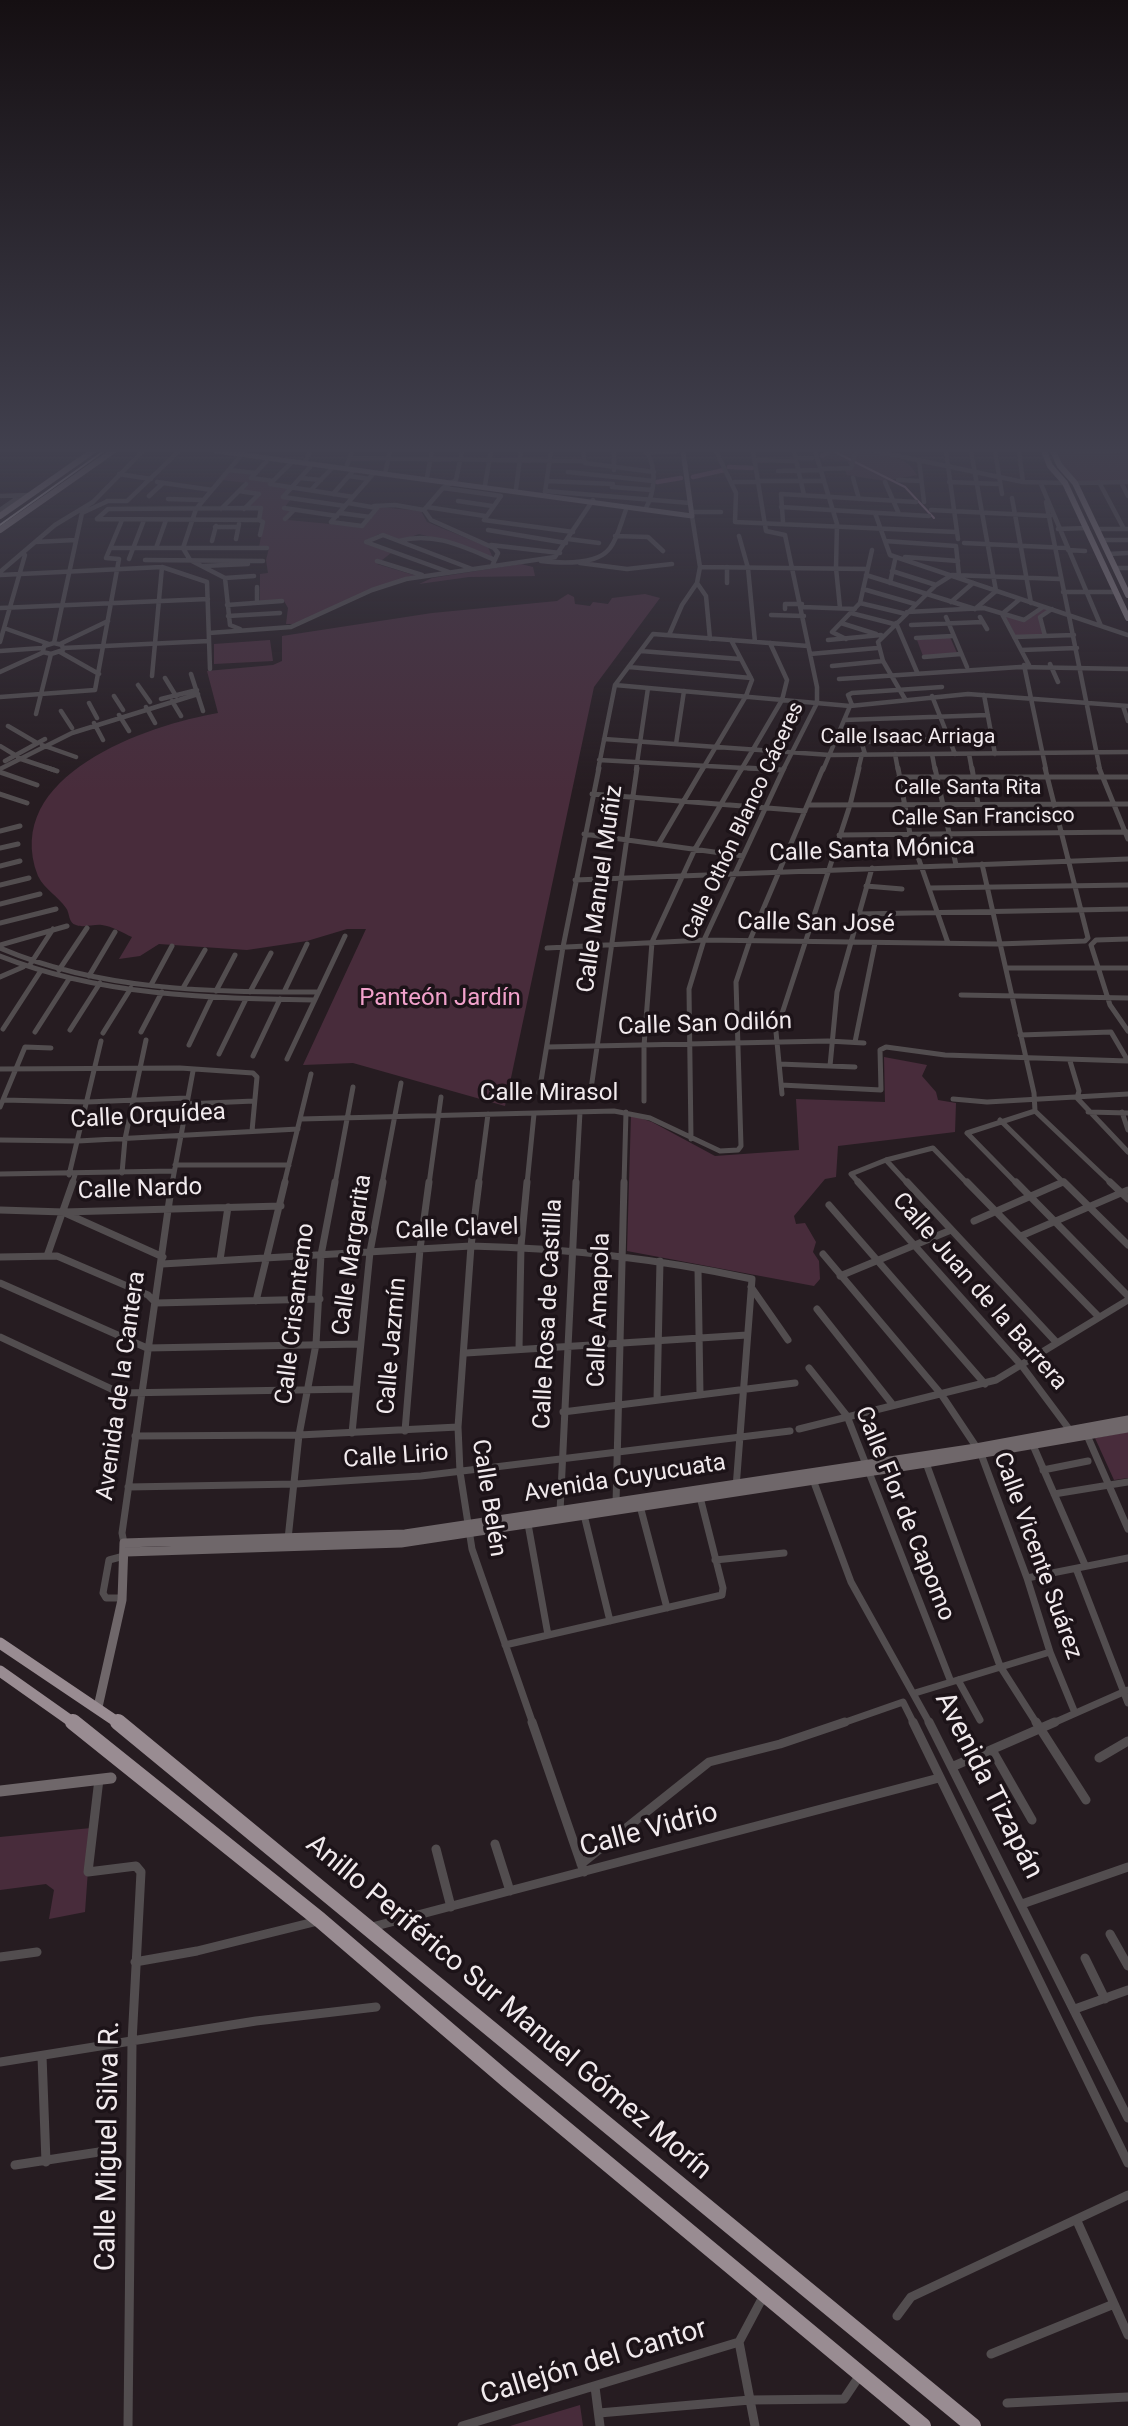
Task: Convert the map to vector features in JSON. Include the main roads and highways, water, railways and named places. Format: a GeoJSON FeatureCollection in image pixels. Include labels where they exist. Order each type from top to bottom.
{"type":"FeatureCollection","features":[{"type":"Feature","properties":{"kind":"highway","name":"Anillo Periférico Sur Manuel Gómez Morín"},"geometry":{"type":"LineString","coordinates":[[0,1643],[97,1707],[370,1927],[973,2426]]}},
{"type":"Feature","properties":{"kind":"highway"},"geometry":{"type":"LineString","coordinates":[[0,1671],[96,1738],[320,1920],[497,2072],[923,2426]]}},
{"type":"Feature","properties":{"kind":"main road"},"geometry":{"type":"LineString","coordinates":[[1103,564],[1128,618]]}},
{"type":"Feature","properties":{"kind":"main road"},"geometry":{"type":"LineString","coordinates":[[1107,564],[1112,575],[1111,581]]}},
{"type":"Feature","properties":{"kind":"main road"},"geometry":{"type":"LineString","coordinates":[[1113,564],[1127,592]]}},
{"type":"Feature","properties":{"kind":"park label","name":"Panteón Jardín"},"geometry":{"type":"Point","coordinates":[440,999]}}]}
